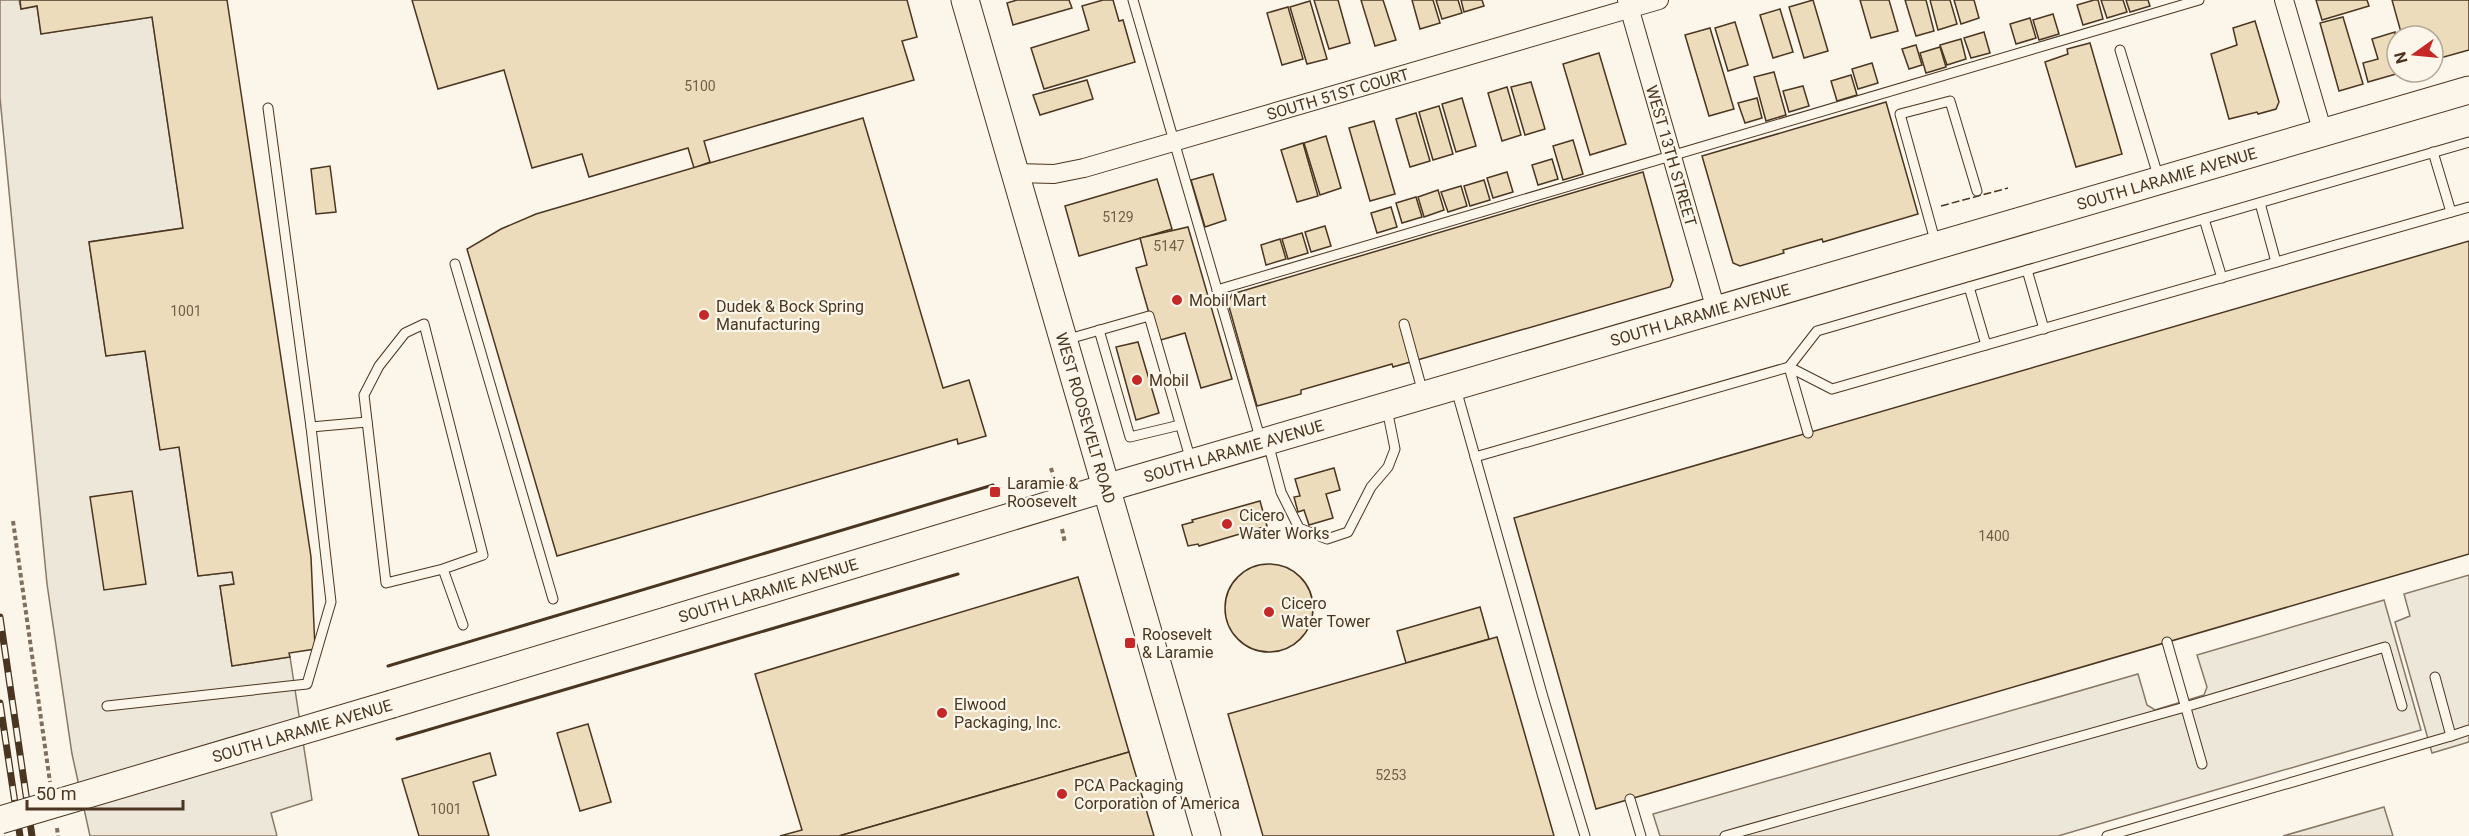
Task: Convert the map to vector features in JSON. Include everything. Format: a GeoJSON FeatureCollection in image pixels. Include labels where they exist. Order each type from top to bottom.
{"type":"FeatureCollection","features":[{"type":"Feature","properties":{"kind":"main road","name":"WEST ROOSEVELT ROAD"},"geometry":{"type":"LineString","coordinates":[[965,0],[1207,836]]}},
{"type":"Feature","properties":{"kind":"main road","name":"SOUTH LARAMIE AVENUE"},"geometry":{"type":"LineString","coordinates":[[0,820],[1106,488],[2469,90]]}},
{"type":"Feature","properties":{"kind":"street","name":"SOUTH 51ST COURT"},"geometry":{"type":"LineString","coordinates":[[1015,173],[1053,174],[1084,168],[1628,4],[1659,0]]}},
{"type":"Feature","properties":{"kind":"street"},"geometry":{"type":"LineString","coordinates":[[2284,0],[2322,134]]}},
{"type":"Feature","properties":{"kind":"street","name":"WEST 13TH STREET"},"geometry":{"type":"LineString","coordinates":[[1628,4],[1716,310]]}},
{"type":"Feature","properties":{"kind":"lane"},"geometry":{"type":"LineString","coordinates":[[1133,0],[1217,290],[1264,442],[1281,492],[1299,528],[1327,539],[1348,532],[1371,487],[1388,467],[1395,449],[1386,406]]}},
{"type":"Feature","properties":{"kind":"lane"},"geometry":{"type":"LineString","coordinates":[[1217,290],[2199,0]]}},
{"type":"Feature","properties":{"kind":"lane"},"geometry":{"type":"LineString","coordinates":[[2120,50],[2159,181]]}},
{"type":"Feature","properties":{"kind":"lane"},"geometry":{"type":"LineString","coordinates":[[1937,246],[1900,114],[1950,101],[1977,191]]}},
{"type":"Feature","properties":{"kind":"lane"},"geometry":{"type":"LineString","coordinates":[[108,706],[307,684],[331,603],[311,427],[268,108]]}},
{"type":"Feature","properties":{"kind":"lane"},"geometry":{"type":"LineString","coordinates":[[1475,457],[1789,367],[1817,331],[2469,142]]}},
{"type":"Feature","properties":{"kind":"lane"},"geometry":{"type":"LineString","coordinates":[[2433,152],[2451,212]]}},
{"type":"Feature","properties":{"kind":"lane"},"geometry":{"type":"LineString","coordinates":[[2260,203],[2276,262]]}},
{"type":"Feature","properties":{"kind":"lane"},"geometry":{"type":"LineString","coordinates":[[1789,367],[1832,389],[2469,207]]}},
{"type":"Feature","properties":{"kind":"lane"},"geometry":{"type":"LineString","coordinates":[[2204,219],[2222,278]]}},
{"type":"Feature","properties":{"kind":"lane"},"geometry":{"type":"LineString","coordinates":[[455,264],[553,599]]}},
{"type":"Feature","properties":{"kind":"lane"},"geometry":{"type":"LineString","coordinates":[[2027,270],[2044,329]]}},
{"type":"Feature","properties":{"kind":"lane"},"geometry":{"type":"LineString","coordinates":[[1969,287],[1986,345]]}},
{"type":"Feature","properties":{"kind":"lane"},"geometry":{"type":"LineString","coordinates":[[1063,341],[1149,316],[1192,463]]}},
{"type":"Feature","properties":{"kind":"lane"},"geometry":{"type":"LineString","coordinates":[[424,324],[483,555],[443,568],[386,583],[364,395],[379,366],[405,333],[424,324]]}},
{"type":"Feature","properties":{"kind":"lane"},"geometry":{"type":"LineString","coordinates":[[1404,324],[1423,396]]}},
{"type":"Feature","properties":{"kind":"lane"},"geometry":{"type":"LineString","coordinates":[[1099,330],[1130,437],[1180,425]]}},
{"type":"Feature","properties":{"kind":"lane"},"geometry":{"type":"LineString","coordinates":[[1789,367],[1808,433]]}},
{"type":"Feature","properties":{"kind":"lane"},"geometry":{"type":"LineString","coordinates":[[1455,387],[1585,836]]}},
{"type":"Feature","properties":{"kind":"lane"},"geometry":{"type":"LineString","coordinates":[[311,427],[368,422]]}},
{"type":"Feature","properties":{"kind":"lane"},"geometry":{"type":"LineString","coordinates":[[443,568],[463,626]]}},
{"type":"Feature","properties":{"kind":"lane"},"geometry":{"type":"LineString","coordinates":[[2167,642],[2202,764]]}},
{"type":"Feature","properties":{"kind":"lane"},"geometry":{"type":"LineString","coordinates":[[1725,836],[2185,707],[2385,647],[2402,706]]}},
{"type":"Feature","properties":{"kind":"lane"},"geometry":{"type":"LineString","coordinates":[[2435,677],[2451,736]]}},
{"type":"Feature","properties":{"kind":"lane"},"geometry":{"type":"LineString","coordinates":[[2107,836],[2469,730]]}},
{"type":"Feature","properties":{"kind":"lane"},"geometry":{"type":"LineString","coordinates":[[1630,799],[1641,836]]}},
{"type":"Feature","properties":{"kind":"path"},"geometry":{"type":"LineString","coordinates":[[1051,468],[1054,478]]}},
{"type":"Feature","properties":{"kind":"path"},"geometry":{"type":"LineString","coordinates":[[13,521],[51,789]]}},
{"type":"Feature","properties":{"kind":"path"},"geometry":{"type":"LineString","coordinates":[[1062,529],[1065,543]]}},
{"type":"Feature","properties":{"kind":"path"},"geometry":{"type":"LineString","coordinates":[[56,824],[58,836]]}},
{"type":"Feature","properties":{"kind":"shaded area"},"geometry":{"type":"Polygon","coordinates":[[[0,0],[19,0],[21,9],[37,6],[41,34],[152,17],[183,228],[89,242],[106,356],[145,351],[160,449],[179,447],[198,576],[232,572],[234,584],[220,586],[232,666],[290,657],[312,800],[271,813],[277,836],[90,836],[72,754],[47,584],[0,98],[0,0]]]}},
{"type":"Feature","properties":{"kind":"shaded area"},"geometry":{"type":"Polygon","coordinates":[[[2469,575],[2469,742],[2432,753],[2395,622],[2410,616],[2404,594],[2469,575]]]}},
{"type":"Feature","properties":{"kind":"shaded area"},"geometry":{"type":"Polygon","coordinates":[[[2384,600],[2421,730],[2058,836],[1660,836],[1653,814],[2138,674],[2147,705],[2155,710],[2204,695],[2207,687],[2197,655],[2384,600]]]}},
{"type":"Feature","properties":{"kind":"shaded area"},"geometry":{"type":"Polygon","coordinates":[[[2384,807],[2393,836],[2283,836],[2384,807]]]}},
{"type":"Feature","properties":{"kind":"building"},"geometry":{"type":"Polygon","coordinates":[[[20,0],[227,0],[311,557],[315,649],[289,653],[290,657],[232,666],[220,586],[234,584],[232,572],[198,576],[179,447],[160,450],[145,351],[106,356],[89,242],[183,228],[152,17],[41,34],[37,6],[21,9],[20,0]]]}},
{"type":"Feature","properties":{"kind":"building"},"geometry":{"type":"Polygon","coordinates":[[[412,0],[907,0],[917,37],[902,41],[914,80],[704,141],[710,162],[694,168],[688,148],[589,177],[582,154],[532,168],[504,70],[438,89],[412,0]]]}},
{"type":"Feature","properties":{"kind":"building"},"geometry":{"type":"Polygon","coordinates":[[[1017,0],[1069,0],[1072,8],[1013,25],[1007,3],[1017,0]]]}},
{"type":"Feature","properties":{"kind":"building"},"geometry":{"type":"Polygon","coordinates":[[[1103,0],[1113,0],[1119,21],[1123,20],[1135,62],[1044,89],[1031,48],[1089,30],[1082,6],[1103,0]]]}},
{"type":"Feature","properties":{"kind":"building"},"geometry":{"type":"Polygon","coordinates":[[[1314,0],[1338,0],[1350,43],[1329,49],[1314,0]]]}},
{"type":"Feature","properties":{"kind":"building"},"geometry":{"type":"Polygon","coordinates":[[[1361,0],[1383,0],[1396,40],[1375,46],[1361,0]]]}},
{"type":"Feature","properties":{"kind":"building"},"geometry":{"type":"Polygon","coordinates":[[[1412,0],[1433,0],[1440,23],[1420,29],[1412,0]]]}},
{"type":"Feature","properties":{"kind":"building"},"geometry":{"type":"Polygon","coordinates":[[[1436,0],[1458,0],[1462,13],[1442,19],[1436,0]]]}},
{"type":"Feature","properties":{"kind":"building"},"geometry":{"type":"Polygon","coordinates":[[[1461,0],[1482,0],[1484,6],[1464,12],[1461,0]]]}},
{"type":"Feature","properties":{"kind":"building"},"geometry":{"type":"Polygon","coordinates":[[[1813,0],[1828,51],[1804,58],[1789,7],[1813,0]]]}},
{"type":"Feature","properties":{"kind":"building"},"geometry":{"type":"Polygon","coordinates":[[[1860,0],[1889,0],[1898,31],[1871,38],[1860,0]]]}},
{"type":"Feature","properties":{"kind":"building"},"geometry":{"type":"Polygon","coordinates":[[[1905,0],[1926,0],[1934,31],[1916,36],[1905,0]]]}},
{"type":"Feature","properties":{"kind":"building"},"geometry":{"type":"Polygon","coordinates":[[[1930,0],[1950,0],[1957,24],[1938,30],[1930,0]]]}},
{"type":"Feature","properties":{"kind":"building"},"geometry":{"type":"Polygon","coordinates":[[[1954,0],[1974,0],[1979,18],[1961,24],[1954,0]]]}},
{"type":"Feature","properties":{"kind":"building"},"geometry":{"type":"Polygon","coordinates":[[[2098,0],[2103,19],[2083,25],[2077,5],[2098,0]]]}},
{"type":"Feature","properties":{"kind":"building"},"geometry":{"type":"Polygon","coordinates":[[[2101,0],[2123,0],[2127,12],[2107,18],[2101,0]]]}},
{"type":"Feature","properties":{"kind":"building"},"geometry":{"type":"Polygon","coordinates":[[[2126,0],[2148,0],[2150,6],[2130,12],[2126,0]]]}},
{"type":"Feature","properties":{"kind":"building"},"geometry":{"type":"Polygon","coordinates":[[[2316,0],[2367,0],[2369,6],[2322,20],[2316,0]]]}},
{"type":"Feature","properties":{"kind":"building"},"geometry":{"type":"Polygon","coordinates":[[[2392,0],[2469,0],[2469,50],[2445,57],[2445,24],[2399,24],[2392,0]]]}},
{"type":"Feature","properties":{"kind":"building"},"geometry":{"type":"Polygon","coordinates":[[[1310,1],[1327,59],[1307,64],[1290,7],[1310,1]]]}},
{"type":"Feature","properties":{"kind":"building"},"geometry":{"type":"Polygon","coordinates":[[[1288,7],[1303,59],[1282,65],[1267,13],[1288,7]]]}},
{"type":"Feature","properties":{"kind":"building"},"geometry":{"type":"Polygon","coordinates":[[[1780,9],[1793,52],[1773,58],[1760,15],[1780,9]]]}},
{"type":"Feature","properties":{"kind":"building"},"geometry":{"type":"Polygon","coordinates":[[[2053,14],[2059,34],[2039,40],[2033,20],[2053,14]]]}},
{"type":"Feature","properties":{"kind":"building"},"geometry":{"type":"Polygon","coordinates":[[[2343,17],[2363,84],[2339,91],[2320,23],[2343,17]]]}},
{"type":"Feature","properties":{"kind":"building"},"geometry":{"type":"Polygon","coordinates":[[[2030,18],[2036,38],[2016,44],[2010,24],[2030,18]]]}},
{"type":"Feature","properties":{"kind":"building"},"geometry":{"type":"Polygon","coordinates":[[[2255,21],[2279,102],[2276,109],[2229,119],[2211,54],[2237,45],[2233,28],[2255,21]]]}},
{"type":"Feature","properties":{"kind":"building"},"geometry":{"type":"Polygon","coordinates":[[[1735,22],[1748,65],[1728,71],[1715,28],[1735,22]]]}},
{"type":"Feature","properties":{"kind":"building"},"geometry":{"type":"Polygon","coordinates":[[[1710,28],[1734,109],[1709,116],[1685,35],[1710,28]]]}},
{"type":"Feature","properties":{"kind":"building"},"geometry":{"type":"Polygon","coordinates":[[[1984,32],[1990,53],[1971,58],[1964,38],[1984,32]]]}},
{"type":"Feature","properties":{"kind":"building"},"geometry":{"type":"Polygon","coordinates":[[[2385,35],[2385,77],[2368,82],[2363,63],[2378,59],[2372,39],[2385,35]]]}},
{"type":"Feature","properties":{"kind":"building"},"geometry":{"type":"Polygon","coordinates":[[[1961,39],[1966,59],[1947,65],[1940,45],[1961,39]]]}},
{"type":"Feature","properties":{"kind":"building"},"geometry":{"type":"Polygon","coordinates":[[[2090,43],[2122,154],[2076,167],[2045,62],[2068,54],[2067,49],[2090,43]]]}},
{"type":"Feature","properties":{"kind":"building"},"geometry":{"type":"Polygon","coordinates":[[[1916,45],[1922,65],[1909,69],[1902,49],[1916,45]]]}},
{"type":"Feature","properties":{"kind":"building"},"geometry":{"type":"Polygon","coordinates":[[[1940,47],[1946,67],[1926,73],[1920,53],[1940,47]]]}},
{"type":"Feature","properties":{"kind":"building"},"geometry":{"type":"Polygon","coordinates":[[[1599,53],[1626,144],[1590,155],[1563,64],[1599,53]]]}},
{"type":"Feature","properties":{"kind":"building"},"geometry":{"type":"Polygon","coordinates":[[[1872,63],[1878,83],[1858,89],[1852,69],[1872,63]]]}},
{"type":"Feature","properties":{"kind":"building"},"geometry":{"type":"Polygon","coordinates":[[[1774,72],[1786,115],[1766,121],[1754,77],[1774,72]]]}},
{"type":"Feature","properties":{"kind":"building"},"geometry":{"type":"Polygon","coordinates":[[[1851,75],[1857,95],[1837,101],[1831,81],[1851,75]]]}},
{"type":"Feature","properties":{"kind":"building"},"geometry":{"type":"Polygon","coordinates":[[[1087,80],[1093,99],[1040,115],[1033,95],[1087,80]]]}},
{"type":"Feature","properties":{"kind":"building"},"geometry":{"type":"Polygon","coordinates":[[[1531,82],[1545,129],[1525,135],[1511,87],[1531,82]]]}},
{"type":"Feature","properties":{"kind":"building"},"geometry":{"type":"Polygon","coordinates":[[[1803,86],[1809,106],[1789,112],[1783,91],[1803,86]]]}},
{"type":"Feature","properties":{"kind":"building"},"geometry":{"type":"Polygon","coordinates":[[[1507,87],[1521,135],[1502,141],[1488,93],[1507,87]]]}},
{"type":"Feature","properties":{"kind":"building"},"geometry":{"type":"Polygon","coordinates":[[[1462,98],[1476,146],[1456,152],[1442,104],[1462,98]]]}},
{"type":"Feature","properties":{"kind":"building"},"geometry":{"type":"Polygon","coordinates":[[[1757,98],[1762,118],[1745,123],[1738,103],[1757,98]]]}},
{"type":"Feature","properties":{"kind":"building"},"geometry":{"type":"Polygon","coordinates":[[[1886,102],[1918,214],[1823,242],[1822,239],[1783,250],[1784,253],[1740,266],[1733,263],[1702,156],[1886,102]]]}},
{"type":"Feature","properties":{"kind":"building"},"geometry":{"type":"Polygon","coordinates":[[[1439,106],[1453,154],[1433,160],[1419,112],[1439,106]]]}},
{"type":"Feature","properties":{"kind":"building"},"geometry":{"type":"Polygon","coordinates":[[[1416,113],[1430,161],[1410,167],[1396,119],[1416,113]]]}},
{"type":"Feature","properties":{"kind":"building","name":"Dudek & Bock Spring Manufacturing"},"geometry":{"type":"Polygon","coordinates":[[[863,118],[943,388],[969,380],[986,436],[958,444],[957,439],[557,556],[467,249],[501,229],[536,214],[863,118]]]}},
{"type":"Feature","properties":{"kind":"building"},"geometry":{"type":"Polygon","coordinates":[[[1374,121],[1395,194],[1370,201],[1349,128],[1374,121]]]}},
{"type":"Feature","properties":{"kind":"building"},"geometry":{"type":"Polygon","coordinates":[[[1326,136],[1341,188],[1320,195],[1304,143],[1326,136]]]}},
{"type":"Feature","properties":{"kind":"building"},"geometry":{"type":"Polygon","coordinates":[[[1573,140],[1583,174],[1563,180],[1553,146],[1573,140]]]}},
{"type":"Feature","properties":{"kind":"building"},"geometry":{"type":"Polygon","coordinates":[[[1303,143],[1318,196],[1297,202],[1281,150],[1303,143]]]}},
{"type":"Feature","properties":{"kind":"building"},"geometry":{"type":"Polygon","coordinates":[[[1552,159],[1558,179],[1538,185],[1532,165],[1552,159]]]}},
{"type":"Feature","properties":{"kind":"building"},"geometry":{"type":"Polygon","coordinates":[[[330,166],[336,212],[316,214],[311,169],[330,166]]]}},
{"type":"Feature","properties":{"kind":"building"},"geometry":{"type":"Polygon","coordinates":[[[1507,172],[1513,192],[1493,198],[1487,178],[1507,172]]]}},
{"type":"Feature","properties":{"kind":"building"},"geometry":{"type":"Polygon","coordinates":[[[1643,172],[1673,280],[1670,287],[1393,367],[1392,364],[1301,390],[1301,394],[1257,406],[1228,303],[1232,294],[1643,172]]]}},
{"type":"Feature","properties":{"kind":"building"},"geometry":{"type":"Polygon","coordinates":[[[1213,174],[1226,220],[1205,227],[1191,180],[1213,174]]]}},
{"type":"Feature","properties":{"kind":"building"},"geometry":{"type":"Polygon","coordinates":[[[1157,179],[1172,229],[1079,256],[1065,206],[1157,179]]]}},
{"type":"Feature","properties":{"kind":"building"},"geometry":{"type":"Polygon","coordinates":[[[1484,180],[1490,200],[1470,206],[1464,186],[1484,180]]]}},
{"type":"Feature","properties":{"kind":"building"},"geometry":{"type":"Polygon","coordinates":[[[1461,186],[1467,206],[1448,212],[1441,192],[1461,186]]]}},
{"type":"Feature","properties":{"kind":"building"},"geometry":{"type":"Polygon","coordinates":[[[1438,190],[1444,210],[1424,217],[1418,197],[1438,190]]]}},
{"type":"Feature","properties":{"kind":"building"},"geometry":{"type":"Polygon","coordinates":[[[1416,197],[1422,217],[1402,223],[1396,203],[1416,197]]]}},
{"type":"Feature","properties":{"kind":"building"},"geometry":{"type":"Polygon","coordinates":[[[1391,207],[1397,227],[1377,233],[1371,213],[1391,207]]]}},
{"type":"Feature","properties":{"kind":"building"},"geometry":{"type":"Polygon","coordinates":[[[1325,226],[1331,246],[1311,252],[1305,232],[1325,226]]]}},
{"type":"Feature","properties":{"kind":"building","name":"Mobil Mart"},"geometry":{"type":"Polygon","coordinates":[[[1188,227],[1232,379],[1201,388],[1185,333],[1157,341],[1136,268],[1147,265],[1140,238],[1188,227]]]}},
{"type":"Feature","properties":{"kind":"building"},"geometry":{"type":"Polygon","coordinates":[[[1302,233],[1308,253],[1288,259],[1282,239],[1302,233]]]}},
{"type":"Feature","properties":{"kind":"building"},"geometry":{"type":"Polygon","coordinates":[[[1280,239],[1286,259],[1266,265],[1261,245],[1280,239]]]}},
{"type":"Feature","properties":{"kind":"building"},"geometry":{"type":"Polygon","coordinates":[[[2469,241],[2469,554],[1596,809],[1514,518],[2469,241]]]}},
{"type":"Feature","properties":{"kind":"building","name":"Mobil"},"geometry":{"type":"Polygon","coordinates":[[[1138,342],[1159,413],[1136,420],[1116,347],[1138,342]]]}},
{"type":"Feature","properties":{"kind":"building"},"geometry":{"type":"Polygon","coordinates":[[[1334,468],[1340,490],[1326,494],[1333,518],[1309,525],[1304,510],[1298,512],[1294,497],[1300,496],[1295,479],[1334,468]]]}},
{"type":"Feature","properties":{"kind":"building"},"geometry":{"type":"Polygon","coordinates":[[[132,491],[146,584],[104,590],[90,497],[132,491]]]}},
{"type":"Feature","properties":{"kind":"building","name":"Cicero Water Works"},"geometry":{"type":"Polygon","coordinates":[[[1260,501],[1267,526],[1199,546],[1198,544],[1188,546],[1182,525],[1193,522],[1192,520],[1260,501]]]}},
{"type":"Feature","properties":{"kind":"building","name":"Cicero Water Tower"},"geometry":{"type":"Polygon","coordinates":[[[1260,564],[1278,564],[1294,571],[1306,583],[1313,599],[1313,617],[1306,633],[1294,645],[1278,652],[1260,652],[1244,645],[1232,633],[1225,617],[1225,599],[1232,583],[1244,571],[1260,564]]]}},
{"type":"Feature","properties":{"kind":"building","name":"Elwood Packaging, Inc."},"geometry":{"type":"Polygon","coordinates":[[[1078,577],[1129,752],[839,836],[780,836],[802,830],[755,674],[1078,577]]]}},
{"type":"Feature","properties":{"kind":"building"},"geometry":{"type":"Polygon","coordinates":[[[1480,607],[1489,639],[1406,663],[1397,631],[1480,607]]]}},
{"type":"Feature","properties":{"kind":"building"},"geometry":{"type":"Polygon","coordinates":[[[1497,637],[1554,836],[1263,836],[1228,714],[1497,637]]]}},
{"type":"Feature","properties":{"kind":"building"},"geometry":{"type":"Polygon","coordinates":[[[588,724],[611,802],[580,811],[557,733],[588,724]]]}},
{"type":"Feature","properties":{"kind":"building","name":"PCA Packaging Corporation of America"},"geometry":{"type":"Polygon","coordinates":[[[1129,752],[1154,836],[839,836],[1129,752]]]}},
{"type":"Feature","properties":{"kind":"building"},"geometry":{"type":"Polygon","coordinates":[[[490,753],[496,775],[473,782],[489,836],[419,836],[402,779],[490,753]]]}},
{"type":"Feature","properties":{"kind":"railway"},"geometry":{"type":"LineString","coordinates":[[0,617],[32,836]]}},
{"type":"Feature","properties":{"kind":"railway"},"geometry":{"type":"LineString","coordinates":[[0,703],[20,836]]}},
{"type":"Feature","properties":{"kind":"fence"},"geometry":{"type":"LineString","coordinates":[[1941,206],[2008,188]]}},
{"type":"Feature","properties":{"kind":"wall"},"geometry":{"type":"LineString","coordinates":[[388,666],[993,485]]}},
{"type":"Feature","properties":{"kind":"wall"},"geometry":{"type":"LineString","coordinates":[[397,739],[958,574]]}},
{"type":"Feature","properties":{"kind":"place","name":"Mobil Mart"},"geometry":{"type":"Point","coordinates":[1177,300]}},
{"type":"Feature","properties":{"kind":"place","name":"Dudek & Bock Spring Manufacturing"},"geometry":{"type":"Point","coordinates":[704,315]}},
{"type":"Feature","properties":{"kind":"place","name":"Mobil"},"geometry":{"type":"Point","coordinates":[1137,380]}},
{"type":"Feature","properties":{"kind":"place","name":"Laramie & Roosevelt"},"geometry":{"type":"Point","coordinates":[995,492]}},
{"type":"Feature","properties":{"kind":"place","name":"Cicero Water Works"},"geometry":{"type":"Point","coordinates":[1227,524]}},
{"type":"Feature","properties":{"kind":"place","name":"Cicero Water Tower"},"geometry":{"type":"Point","coordinates":[1269,612]}},
{"type":"Feature","properties":{"kind":"place","name":"Roosevelt & Laramie"},"geometry":{"type":"Point","coordinates":[1130,643]}},
{"type":"Feature","properties":{"kind":"place","name":"Elwood Packaging, Inc."},"geometry":{"type":"Point","coordinates":[942,713]}},
{"type":"Feature","properties":{"kind":"place","name":"PCA Packaging Corporation of America"},"geometry":{"type":"Point","coordinates":[1062,794]}}]}
